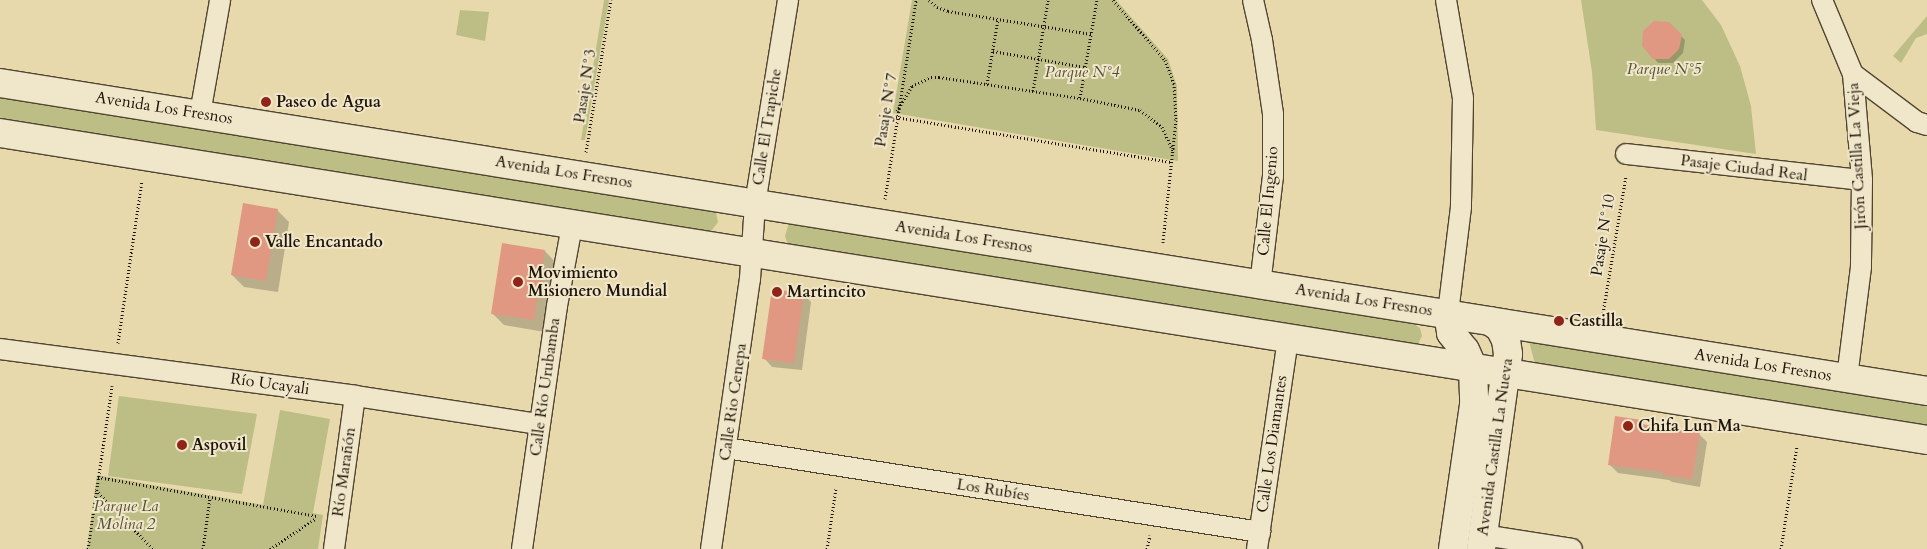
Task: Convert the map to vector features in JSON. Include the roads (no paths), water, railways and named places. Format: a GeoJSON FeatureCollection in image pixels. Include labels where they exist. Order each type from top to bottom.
{"type":"FeatureCollection","features":[{"type":"Feature","properties":{"kind":"main road","name":"Avenida Los Fresnos"},"geometry":{"type":"LineString","coordinates":[[0,83],[1927,391]]}},
{"type":"Feature","properties":{"kind":"main road"},"geometry":{"type":"LineString","coordinates":[[0,133],[572,226],[1927,440]]}},
{"type":"Feature","properties":{"kind":"main road","name":"Avenida Castilla La Nueva"},"geometry":{"type":"LineString","coordinates":[[1448,313],[1451,333],[1465,350],[1473,368],[1474,405],[1453,549]]}},
{"type":"Feature","properties":{"kind":"main road","name":"Avenida Castilla La Nueva"},"geometry":{"type":"LineString","coordinates":[[1482,542],[1507,373],[1506,340],[1500,328],[1490,321]]}},
{"type":"Feature","properties":{"kind":"street"},"geometry":{"type":"LineString","coordinates":[[200,114],[220,0]]}},
{"type":"Feature","properties":{"kind":"street","name":"Calle El Trapiche"},"geometry":{"type":"LineString","coordinates":[[752,254],[755,204],[788,0]]}},
{"type":"Feature","properties":{"kind":"street","name":"Calle El Ingenio"},"geometry":{"type":"LineString","coordinates":[[1253,0],[1262,40],[1273,114],[1273,176],[1260,284]]}},
{"type":"Feature","properties":{"kind":"street"},"geometry":{"type":"LineString","coordinates":[[1446,0],[1463,98],[1461,207],[1448,313]]}},
{"type":"Feature","properties":{"kind":"street","name":"Jirón Castilla La Vieja"},"geometry":{"type":"LineString","coordinates":[[1822,0],[1853,74],[1862,180],[1861,267],[1847,378]]}},
{"type":"Feature","properties":{"kind":"street"},"geometry":{"type":"LineString","coordinates":[[1853,74],[1917,122],[1927,126]]}},
{"type":"Feature","properties":{"kind":"street","name":"Pasaje Ciudad Real"},"geometry":{"type":"LineString","coordinates":[[1626,162],[1862,180]]}},
{"type":"Feature","properties":{"kind":"street","name":"Calle Río Urubamba"},"geometry":{"type":"LineString","coordinates":[[522,549],[557,306],[572,226]]}},
{"type":"Feature","properties":{"kind":"street","name":"Calle Rio Cenepa"},"geometry":{"type":"LineString","coordinates":[[711,549],[752,254]]}},
{"type":"Feature","properties":{"kind":"street","name":"Calle Los Diamantes"},"geometry":{"type":"LineString","coordinates":[[1259,541],[1288,340]]}},
{"type":"Feature","properties":{"kind":"street","name":"Río Ucayali"},"geometry":{"type":"LineString","coordinates":[[0,349],[355,396],[539,424]]}},
{"type":"Feature","properties":{"kind":"street","name":"Río Marañón"},"geometry":{"type":"LineString","coordinates":[[334,549],[355,396]]}},
{"type":"Feature","properties":{"kind":"street","name":"Los Rubíes"},"geometry":{"type":"LineString","coordinates":[[726,448],[1259,541]]}},
{"type":"Feature","properties":{"kind":"street"},"geometry":{"type":"LineString","coordinates":[[1482,542],[1572,549]]}},
{"type":"Feature","properties":{"kind":"place","name":"Paseo de Agua"},"geometry":{"type":"Point","coordinates":[266,102]}},
{"type":"Feature","properties":{"kind":"place","name":"Valle Encantado"},"geometry":{"type":"Point","coordinates":[255,242]}},
{"type":"Feature","properties":{"kind":"place","name":"Movimiento Misionero Mundial"},"geometry":{"type":"Point","coordinates":[518,282]}},
{"type":"Feature","properties":{"kind":"place","name":"Martincito"},"geometry":{"type":"Point","coordinates":[777,292]}},
{"type":"Feature","properties":{"kind":"place","name":"Castilla"},"geometry":{"type":"Point","coordinates":[1559,321]}},
{"type":"Feature","properties":{"kind":"place","name":"Chifa Lun Ma"},"geometry":{"type":"Point","coordinates":[1628,426]}},
{"type":"Feature","properties":{"kind":"place","name":"Aspovil"},"geometry":{"type":"Point","coordinates":[182,445]}},
{"type":"Feature","properties":{"kind":"park label","name":"Parque N°5"},"geometry":{"type":"Point","coordinates":[1664,69]}},
{"type":"Feature","properties":{"kind":"park label","name":"Parque N°4"},"geometry":{"type":"Point","coordinates":[1082,72]}},
{"type":"Feature","properties":{"kind":"park label","name":"Parque La Molina 2"},"geometry":{"type":"Point","coordinates":[126,515]}}]}
